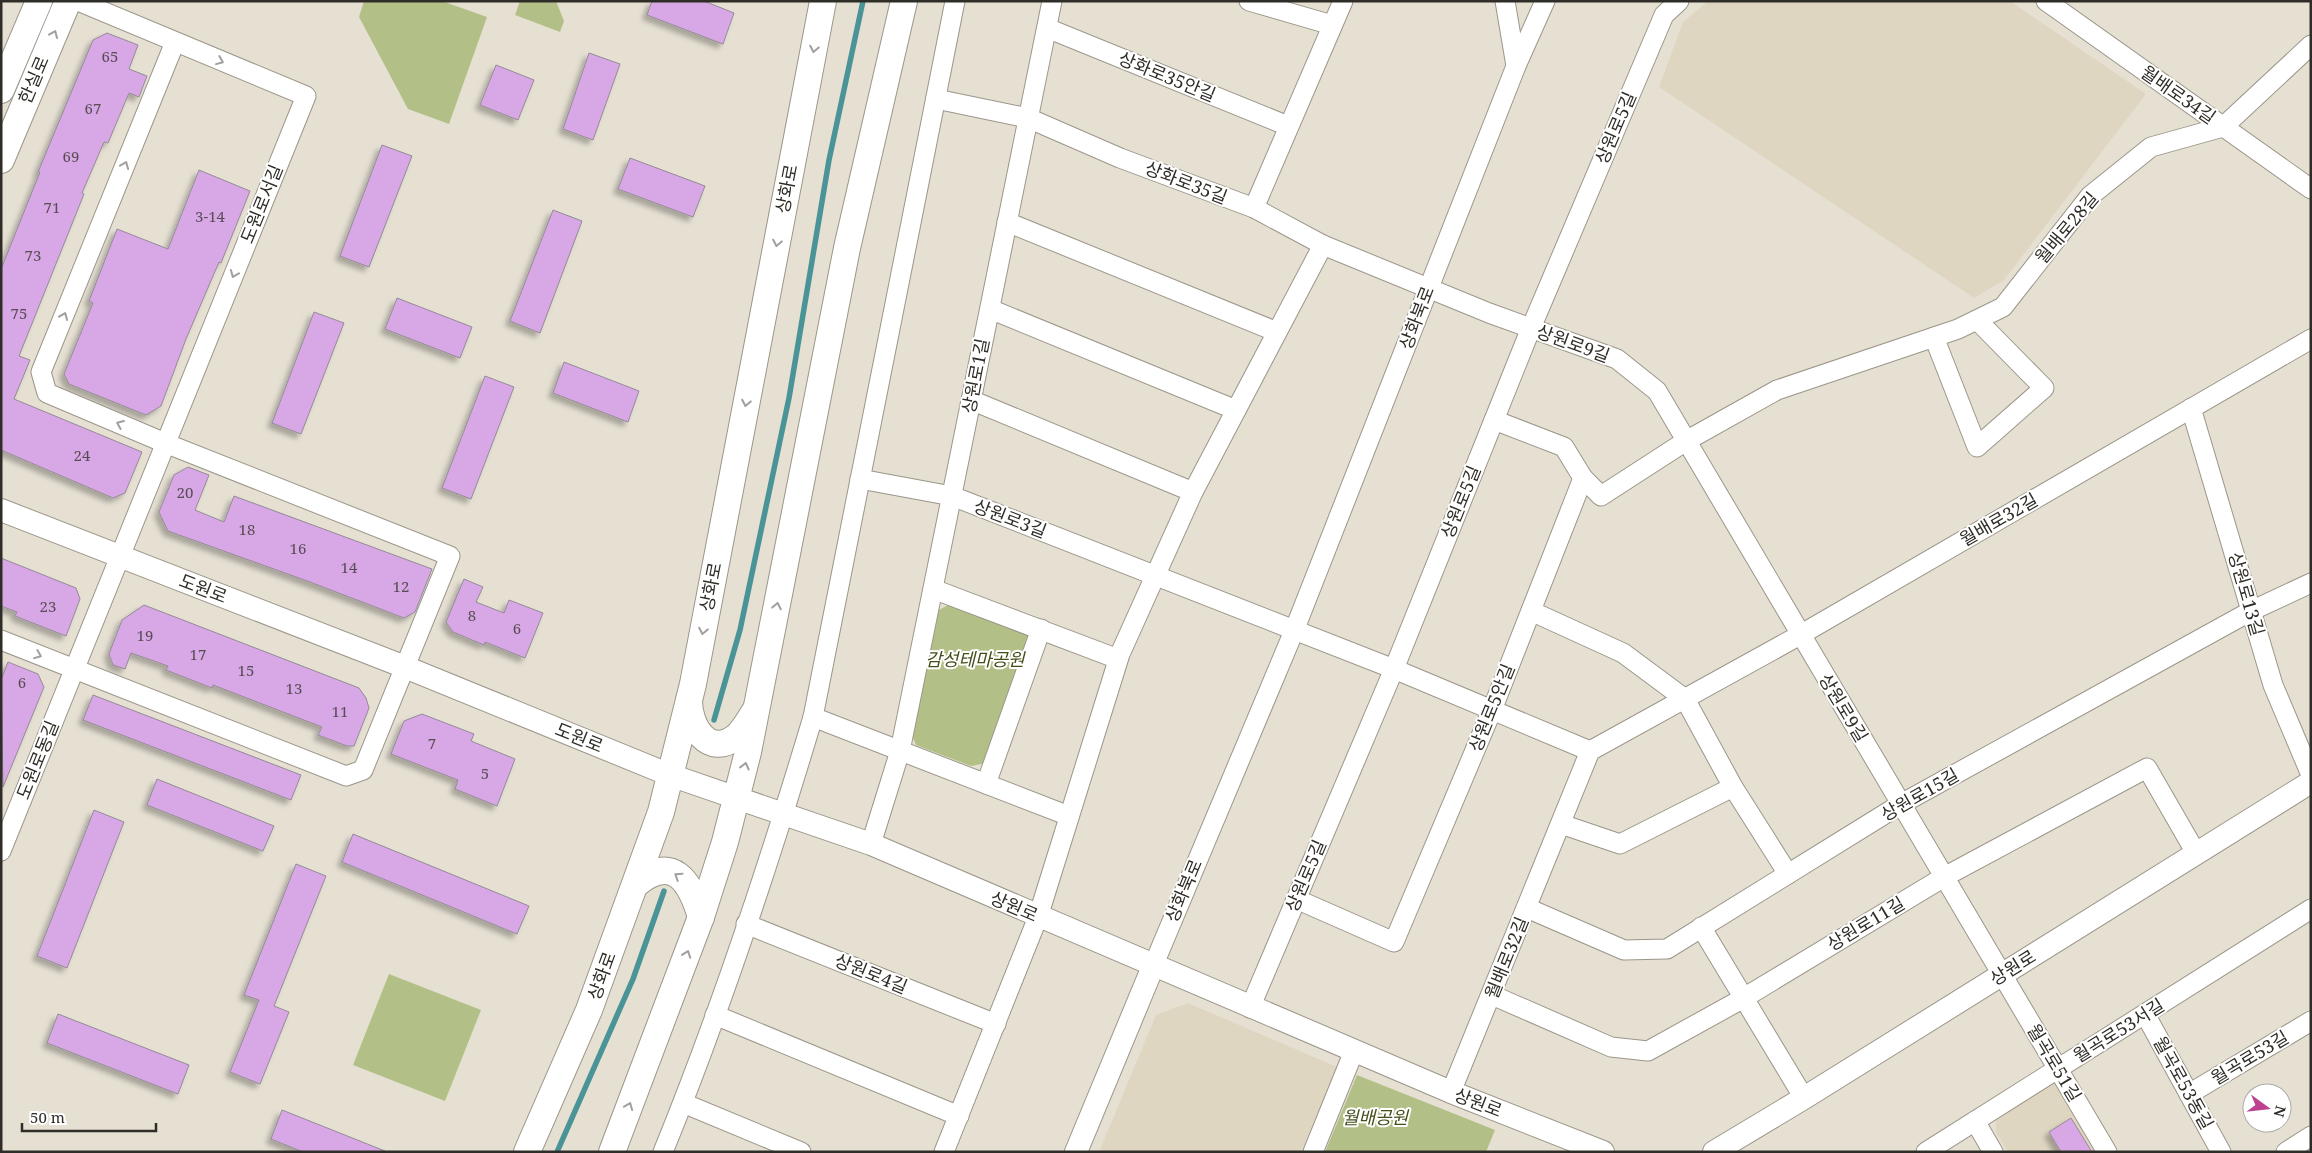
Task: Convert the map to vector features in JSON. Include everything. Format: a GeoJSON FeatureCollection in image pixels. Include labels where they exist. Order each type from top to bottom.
{"type":"FeatureCollection","features":[{"type":"Feature","properties":{"kind":"main road","name":"한실로"},"geometry":{"type":"LineString","coordinates":[[1,90],[39,1]]}},
{"type":"Feature","properties":{"kind":"main road","name":"한실로"},"geometry":{"type":"LineString","coordinates":[[1,160],[68,1]]}},
{"type":"Feature","properties":{"kind":"main road","name":"상화로"},"geometry":{"type":"LineString","coordinates":[[528,1152],[590,1010],[661,812],[689,698],[823,1]]}},
{"type":"Feature","properties":{"kind":"main road"},"geometry":{"type":"LineString","coordinates":[[612,1152],[701,917],[737,796],[847,248],[904,1]]}},
{"type":"Feature","properties":{"kind":"main road"},"geometry":{"type":"LineString","coordinates":[[689,698],[692,721],[699,735],[712,742],[721,743],[735,738],[744,728],[756,708]]}},
{"type":"Feature","properties":{"kind":"main road"},"geometry":{"type":"LineString","coordinates":[[635,885],[647,874],[662,869],[681,876],[695,894],[701,917]]}},
{"type":"Feature","properties":{"kind":"street","name":"도원로서길"},"geometry":{"type":"LineString","coordinates":[[78,1],[306,96],[119,557]]}},
{"type":"Feature","properties":{"kind":"street"},"geometry":{"type":"LineString","coordinates":[[663,1152],[715,1015],[784,814],[813,717],[955,1]]}},
{"type":"Feature","properties":{"kind":"street","name":"상원로1길"},"geometry":{"type":"LineString","coordinates":[[871,844],[900,751],[1052,1]]}},
{"type":"Feature","properties":{"kind":"street"},"geometry":{"type":"LineString","coordinates":[[1249,1],[1332,26]]}},
{"type":"Feature","properties":{"kind":"street"},"geometry":{"type":"LineString","coordinates":[[1254,208],[1343,1]]}},
{"type":"Feature","properties":{"kind":"street"},"geometry":{"type":"LineString","coordinates":[[1505,1],[1516,66]]}},
{"type":"Feature","properties":{"kind":"street","name":"상화북로"},"geometry":{"type":"LineString","coordinates":[[1076,1152],[1294,631],[1516,66],[1545,1]]}},
{"type":"Feature","properties":{"kind":"street","name":"상원로5길"},"geometry":{"type":"LineString","coordinates":[[1250,1008],[1394,669],[1531,328],[1664,15],[1679,1]]}},
{"type":"Feature","properties":{"kind":"street","name":"월배로34길"},"geometry":{"type":"LineString","coordinates":[[2046,1],[2311,189]]}},
{"type":"Feature","properties":{"kind":"street","name":"상화로35안길"},"geometry":{"type":"LineString","coordinates":[[1047,28],[1288,126]]}},
{"type":"Feature","properties":{"kind":"street"},"geometry":{"type":"LineString","coordinates":[[1,640],[346,776],[363,770],[450,556],[165,443],[47,393],[41,372],[175,42]]}},
{"type":"Feature","properties":{"kind":"street","name":"월배로28길"},"geometry":{"type":"LineString","coordinates":[[1686,441],[1777,390],[1934,337],[1977,320],[2002,307],[2090,196],[2151,147],[2223,127],[2311,45]]}},
{"type":"Feature","properties":{"kind":"street","name":"상화로35길"},"geometry":{"type":"LineString","coordinates":[[936,99],[1028,118],[1120,158],[1254,208],[1324,245],[1429,287]]}},
{"type":"Feature","properties":{"kind":"street"},"geometry":{"type":"LineString","coordinates":[[1007,222],[1278,332]]}},
{"type":"Feature","properties":{"kind":"street"},"geometry":{"type":"LineString","coordinates":[[944,1152],[1038,917],[1118,659],[1193,492],[1324,245]]}},
{"type":"Feature","properties":{"kind":"street","name":"상원로9길"},"geometry":{"type":"LineString","coordinates":[[1429,287],[1531,328],[1617,359],[1657,391],[2002,974]]}},
{"type":"Feature","properties":{"kind":"street"},"geometry":{"type":"LineString","coordinates":[[990,308],[1236,410]]}},
{"type":"Feature","properties":{"kind":"street"},"geometry":{"type":"LineString","coordinates":[[1934,337],[1977,447],[2044,388],[1977,320]]}},
{"type":"Feature","properties":{"kind":"street","name":"월배로32길"},"geometry":{"type":"LineString","coordinates":[[1451,1092],[1590,751],[1800,635],[2311,339]]}},
{"type":"Feature","properties":{"kind":"street"},"geometry":{"type":"LineString","coordinates":[[971,400],[1193,492]]}},
{"type":"Feature","properties":{"kind":"street","name":"상원로13길"},"geometry":{"type":"LineString","coordinates":[[2191,408],[2273,685],[2311,775]]}},
{"type":"Feature","properties":{"kind":"street"},"geometry":{"type":"LineString","coordinates":[[1494,420],[1564,447],[1584,478],[1601,496],[1686,441]]}},
{"type":"Feature","properties":{"kind":"street","name":"상원로5안길"},"geometry":{"type":"LineString","coordinates":[[1296,899],[1394,942],[1492,710],[1584,478]]}},
{"type":"Feature","properties":{"kind":"street","name":"상원로3길"},"geometry":{"type":"LineString","coordinates":[[860,479],[952,496],[1156,574]]}},
{"type":"Feature","properties":{"kind":"street","name":"도원로"},"geometry":{"type":"LineString","coordinates":[[1,510],[405,667],[670,775]]}},
{"type":"Feature","properties":{"kind":"street","name":"도원로동길"},"geometry":{"type":"LineString","coordinates":[[1,851],[119,557]]}},
{"type":"Feature","properties":{"kind":"street"},"geometry":{"type":"LineString","coordinates":[[1156,574],[1294,631],[1394,669],[1590,751]]}},
{"type":"Feature","properties":{"kind":"street","name":"상원로15길"},"geometry":{"type":"LineString","coordinates":[[1527,908],[1624,950],[1667,949],[1901,804],[2251,611],[2311,583]]}},
{"type":"Feature","properties":{"kind":"street"},"geometry":{"type":"LineString","coordinates":[[933,589],[1118,659]]}},
{"type":"Feature","properties":{"kind":"street"},"geometry":{"type":"LineString","coordinates":[[1531,611],[1623,653],[1685,699],[1733,787],[1788,874]]}},
{"type":"Feature","properties":{"kind":"street"},"geometry":{"type":"LineString","coordinates":[[986,784],[1041,629]]}},
{"type":"Feature","properties":{"kind":"street"},"geometry":{"type":"LineString","coordinates":[[813,717],[1069,816]]}},
{"type":"Feature","properties":{"kind":"street","name":"상원로11길"},"geometry":{"type":"LineString","coordinates":[[1492,995],[1612,1047],[1648,1051],[1742,999],[1944,877],[2147,768],[2196,853]]}},
{"type":"Feature","properties":{"kind":"street","name":"상원로"},"geometry":{"type":"LineString","coordinates":[[670,775],[737,796],[871,844],[1038,917],[1154,964],[1250,1008],[1451,1092],[1603,1152]]}},
{"type":"Feature","properties":{"kind":"street","name":"상원로"},"geometry":{"type":"LineString","coordinates":[[1714,1152],[1804,1098],[2311,782]]}},
{"type":"Feature","properties":{"kind":"street"},"geometry":{"type":"LineString","coordinates":[[1561,824],[1620,844],[1733,787]]}},
{"type":"Feature","properties":{"kind":"street","name":"월곡로53서길"},"geometry":{"type":"LineString","coordinates":[[1926,1152],[2311,909]]}},
{"type":"Feature","properties":{"kind":"street","name":"상원로4길"},"geometry":{"type":"LineString","coordinates":[[746,924],[996,1024]]}},
{"type":"Feature","properties":{"kind":"street"},"geometry":{"type":"LineString","coordinates":[[1701,928],[1742,999],[1804,1098]]}},
{"type":"Feature","properties":{"kind":"street","name":"월곡로51길"},"geometry":{"type":"LineString","coordinates":[[2002,974],[2107,1152]]}},
{"type":"Feature","properties":{"kind":"street","name":"월곡로53동길"},"geometry":{"type":"LineString","coordinates":[[2145,1014],[2221,1152]]}},
{"type":"Feature","properties":{"kind":"street"},"geometry":{"type":"LineString","coordinates":[[715,1015],[959,1116]]}},
{"type":"Feature","properties":{"kind":"street","name":"월곡로53길"},"geometry":{"type":"LineString","coordinates":[[2189,1094],[2311,1021]]}},
{"type":"Feature","properties":{"kind":"street"},"geometry":{"type":"LineString","coordinates":[[1313,1152],[1354,1051]]}},
{"type":"Feature","properties":{"kind":"street"},"geometry":{"type":"LineString","coordinates":[[683,1103],[801,1152]]}},
{"type":"Feature","properties":{"kind":"street"},"geometry":{"type":"LineString","coordinates":[[1975,1121],[1992,1152]]}},
{"type":"Feature","properties":{"kind":"street"},"geometry":{"type":"LineString","coordinates":[[2286,1152],[2311,1136]]}},
{"type":"Feature","properties":{"kind":"shaded area"},"geometry":{"type":"Polygon","coordinates":[[[1708,1],[2010,1],[2146,94],[2004,280],[1974,298],[1659,87],[1683,22],[1708,1]]]}},
{"type":"Feature","properties":{"kind":"shaded area"},"geometry":{"type":"Polygon","coordinates":[[[1188,1003],[1337,1067],[1301,1152],[1099,1152],[1156,1015],[1188,1003]]]}},
{"type":"Feature","properties":{"kind":"shaded area"},"geometry":{"type":"Polygon","coordinates":[[[2054,1082],[2098,1152],[2008,1152],[1996,1132],[1996,1118],[2054,1082]]]}},
{"type":"Feature","properties":{"kind":"green space"},"geometry":{"type":"Polygon","coordinates":[[[364,1],[442,1],[487,17],[449,124],[408,109],[359,17],[364,1]]]}},
{"type":"Feature","properties":{"kind":"green space"},"geometry":{"type":"Polygon","coordinates":[[[520,1],[556,1],[564,21],[560,32],[515,15],[520,1]]]}},
{"type":"Feature","properties":{"kind":"green space","name":"감성테마공원"},"geometry":{"type":"Polygon","coordinates":[[[954,602],[1028,628],[1032,640],[987,763],[971,766],[916,745],[911,733],[939,610],[954,602]]]}},
{"type":"Feature","properties":{"kind":"green space"},"geometry":{"type":"Polygon","coordinates":[[[389,974],[481,1010],[445,1101],[353,1065],[389,974]]]}},
{"type":"Feature","properties":{"kind":"green space","name":"월배공원"},"geometry":{"type":"Polygon","coordinates":[[[1357,1075],[1495,1130],[1486,1152],[1325,1152],[1357,1075]]]}},
{"type":"Feature","properties":{"kind":"building"},"geometry":{"type":"Polygon","coordinates":[[[652,1],[704,1],[734,13],[723,44],[647,15],[652,1]]]}},
{"type":"Feature","properties":{"kind":"building"},"geometry":{"type":"Polygon","coordinates":[[[107,33],[138,45],[129,69],[147,76],[139,97],[129,93],[108,143],[104,142],[82,193],[84,194],[19,356],[30,360],[14,399],[142,452],[125,493],[113,498],[1,450],[1,269],[40,172],[38,172],[93,40],[107,33]]]}},
{"type":"Feature","properties":{"kind":"building"},"geometry":{"type":"Polygon","coordinates":[[[589,53],[620,64],[593,140],[563,129],[589,53]]]}},
{"type":"Feature","properties":{"kind":"building"},"geometry":{"type":"Polygon","coordinates":[[[496,65],[534,80],[518,120],[480,105],[496,65]]]}},
{"type":"Feature","properties":{"kind":"building"},"geometry":{"type":"Polygon","coordinates":[[[382,145],[412,156],[369,267],[340,256],[382,145]]]}},
{"type":"Feature","properties":{"kind":"building"},"geometry":{"type":"Polygon","coordinates":[[[630,158],[705,186],[693,217],[618,189],[630,158]]]}},
{"type":"Feature","properties":{"kind":"building"},"geometry":{"type":"Polygon","coordinates":[[[199,170],[250,191],[221,263],[219,262],[186,339],[161,406],[146,415],[69,384],[64,374],[93,303],[89,301],[117,229],[168,249],[199,170]]]}},
{"type":"Feature","properties":{"kind":"building"},"geometry":{"type":"Polygon","coordinates":[[[553,210],[582,221],[540,333],[510,321],[553,210]]]}},
{"type":"Feature","properties":{"kind":"building"},"geometry":{"type":"Polygon","coordinates":[[[397,298],[472,327],[460,358],[385,329],[397,298]]]}},
{"type":"Feature","properties":{"kind":"building"},"geometry":{"type":"Polygon","coordinates":[[[314,312],[344,323],[301,434],[272,423],[314,312]]]}},
{"type":"Feature","properties":{"kind":"building"},"geometry":{"type":"Polygon","coordinates":[[[564,362],[639,391],[628,422],[553,393],[564,362]]]}},
{"type":"Feature","properties":{"kind":"building"},"geometry":{"type":"Polygon","coordinates":[[[485,376],[514,387],[471,499],[442,488],[485,376]]]}},
{"type":"Feature","properties":{"kind":"building"},"geometry":{"type":"Polygon","coordinates":[[[188,467],[209,475],[195,510],[224,522],[234,496],[432,569],[415,612],[404,618],[168,531],[159,512],[174,475],[188,467]]]}},
{"type":"Feature","properties":{"kind":"building"},"geometry":{"type":"Polygon","coordinates":[[[1,558],[76,588],[80,599],[66,636],[15,616],[17,612],[1,606],[1,558]]]}},
{"type":"Feature","properties":{"kind":"building"},"geometry":{"type":"Polygon","coordinates":[[[464,579],[483,587],[476,602],[504,613],[509,600],[543,613],[525,658],[485,642],[484,645],[453,632],[446,622],[464,579]]]}},
{"type":"Feature","properties":{"kind":"building"},"geometry":{"type":"Polygon","coordinates":[[[144,605],[359,688],[366,698],[369,708],[354,746],[347,746],[318,735],[322,727],[213,685],[212,688],[166,670],[168,666],[131,653],[125,669],[113,665],[109,654],[122,620],[144,605]]]}},
{"type":"Feature","properties":{"kind":"building"},"geometry":{"type":"Polygon","coordinates":[[[8,662],[38,674],[44,687],[3,787],[1,680],[8,662]]]}},
{"type":"Feature","properties":{"kind":"building"},"geometry":{"type":"Polygon","coordinates":[[[93,695],[301,775],[291,800],[83,720],[93,695]]]}},
{"type":"Feature","properties":{"kind":"building"},"geometry":{"type":"Polygon","coordinates":[[[422,714],[474,734],[471,741],[515,759],[497,806],[455,789],[458,780],[391,754],[404,721],[422,714]]]}},
{"type":"Feature","properties":{"kind":"building"},"geometry":{"type":"Polygon","coordinates":[[[157,779],[274,826],[263,851],[147,805],[157,779]]]}},
{"type":"Feature","properties":{"kind":"building"},"geometry":{"type":"Polygon","coordinates":[[[94,810],[124,822],[67,968],[37,956],[94,810]]]}},
{"type":"Feature","properties":{"kind":"building"},"geometry":{"type":"Polygon","coordinates":[[[353,834],[529,906],[517,934],[342,862],[353,834]]]}},
{"type":"Feature","properties":{"kind":"building"},"geometry":{"type":"Polygon","coordinates":[[[296,864],[326,876],[274,1006],[289,1012],[260,1084],[230,1072],[259,1000],[244,995],[296,864]]]}},
{"type":"Feature","properties":{"kind":"building"},"geometry":{"type":"Polygon","coordinates":[[[58,1014],[189,1065],[178,1094],[47,1043],[58,1014]]]}},
{"type":"Feature","properties":{"kind":"building"},"geometry":{"type":"Polygon","coordinates":[[[282,1110],[385,1151],[303,1152],[271,1139],[282,1110]]]}},
{"type":"Feature","properties":{"kind":"building"},"geometry":{"type":"Polygon","coordinates":[[[2071,1118],[2092,1152],[2061,1152],[2049,1132],[2071,1118]]]}},
{"type":"Feature","properties":{"kind":"waterway"},"geometry":{"type":"LineString","coordinates":[[714,720],[740,630],[789,398],[829,160],[863,1]]}},
{"type":"Feature","properties":{"kind":"waterway"},"geometry":{"type":"LineString","coordinates":[[557,1152],[633,979],[664,891]]}}]}
